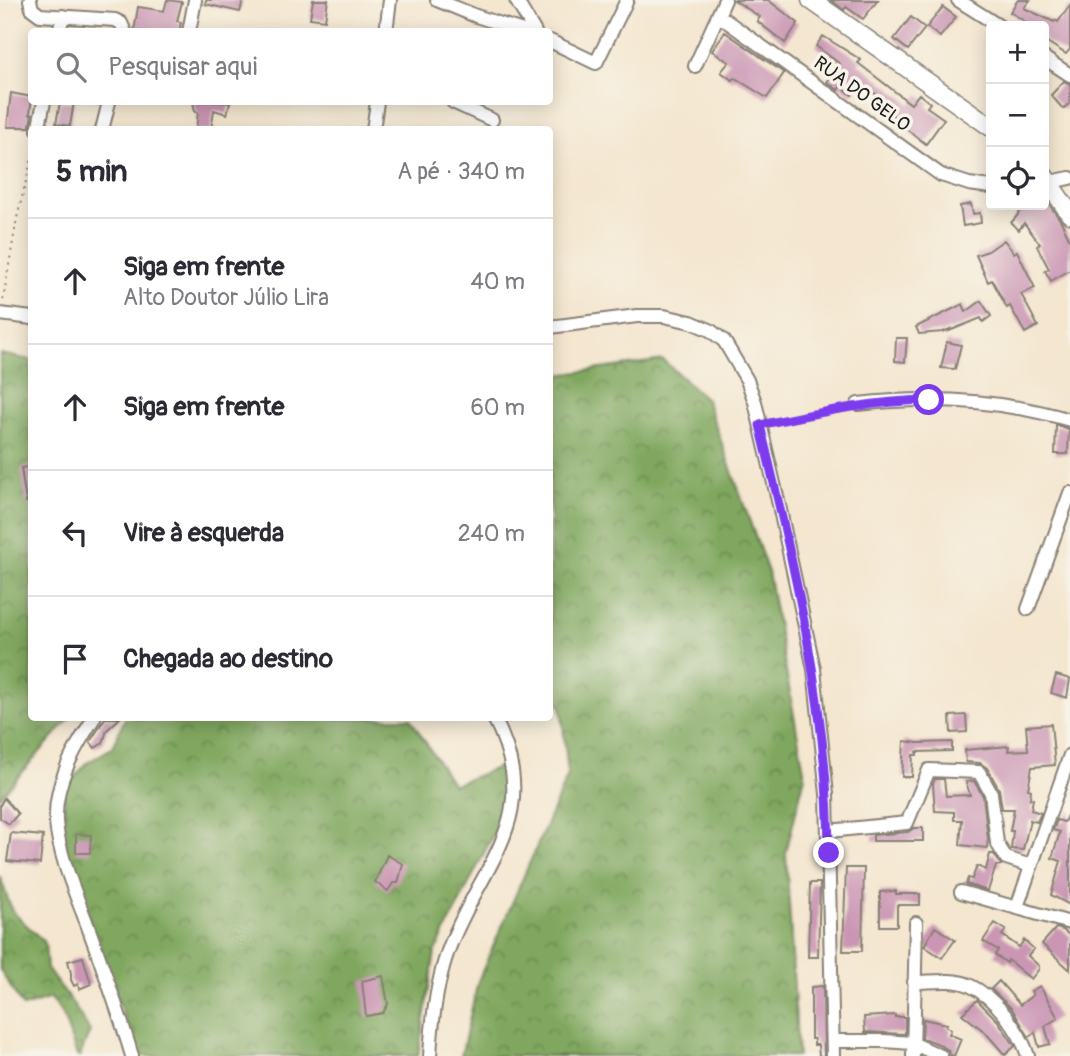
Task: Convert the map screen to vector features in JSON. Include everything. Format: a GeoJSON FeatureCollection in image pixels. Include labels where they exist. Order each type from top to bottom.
{"type":"FeatureCollection","features":[{"type":"Feature","properties":{"kind":"main road"},"geometry":{"type":"LineString","coordinates":[[811,0],[986,123]]}},
{"type":"Feature","properties":{"kind":"main road"},"geometry":{"type":"LineString","coordinates":[[1049,185],[1070,214]]}},
{"type":"Feature","properties":{"kind":"street"},"geometry":{"type":"LineString","coordinates":[[190,28],[195,0]]}},
{"type":"Feature","properties":{"kind":"street"},"geometry":{"type":"LineString","coordinates":[[386,28],[390,0]]}},
{"type":"Feature","properties":{"kind":"street"},"geometry":{"type":"LineString","coordinates":[[437,0],[514,28]]}},
{"type":"Feature","properties":{"kind":"street"},"geometry":{"type":"LineString","coordinates":[[516,0],[534,28]]}},
{"type":"Feature","properties":{"kind":"street"},"geometry":{"type":"LineString","coordinates":[[553,42],[596,63],[627,0]]}},
{"type":"Feature","properties":{"kind":"street"},"geometry":{"type":"LineString","coordinates":[[695,65],[725,0]]}},
{"type":"Feature","properties":{"kind":"street"},"geometry":{"type":"LineString","coordinates":[[958,0],[991,21]]}},
{"type":"Feature","properties":{"kind":"street"},"geometry":{"type":"LineString","coordinates":[[31,5],[40,15],[115,20],[123,28]]}},
{"type":"Feature","properties":{"kind":"street","name":"RUA DO GELO"},"geometry":{"type":"LineString","coordinates":[[718,15],[941,175],[986,186]]}},
{"type":"Feature","properties":{"kind":"street"},"geometry":{"type":"LineString","coordinates":[[61,28],[63,16]]}},
{"type":"Feature","properties":{"kind":"street"},"geometry":{"type":"LineString","coordinates":[[1049,61],[1070,75]]}},
{"type":"Feature","properties":{"kind":"street"},"geometry":{"type":"LineString","coordinates":[[39,126],[43,105]]}},
{"type":"Feature","properties":{"kind":"street"},"geometry":{"type":"LineString","coordinates":[[103,126],[108,105]]}},
{"type":"Feature","properties":{"kind":"street"},"geometry":{"type":"LineString","coordinates":[[374,126],[377,105]]}},
{"type":"Feature","properties":{"kind":"street"},"geometry":{"type":"LineString","coordinates":[[460,105],[492,120]]}},
{"type":"Feature","properties":{"kind":"street"},"geometry":{"type":"LineString","coordinates":[[1049,180],[1070,178]]}},
{"type":"Feature","properties":{"kind":"street"},"geometry":{"type":"LineString","coordinates":[[1,314],[28,317]]}},
{"type":"Feature","properties":{"kind":"street"},"geometry":{"type":"LineString","coordinates":[[553,327],[637,316],[664,316],[691,322],[710,330],[724,341],[736,358],[755,402],[814,668],[829,831],[834,1056]]}},
{"type":"Feature","properties":{"kind":"street"},"geometry":{"type":"LineString","coordinates":[[858,404],[892,400],[941,400],[1012,407],[1070,420]]}},
{"type":"Feature","properties":{"kind":"street"},"geometry":{"type":"LineString","coordinates":[[1028,610],[1070,493]]}},
{"type":"Feature","properties":{"kind":"street"},"geometry":{"type":"LineString","coordinates":[[92,721],[66,766],[56,821],[74,888],[106,974],[132,1056]]}},
{"type":"Feature","properties":{"kind":"street"},"geometry":{"type":"LineString","coordinates":[[430,1056],[434,1011],[448,952],[508,827],[515,798],[514,769],[506,740],[496,721]]}},
{"type":"Feature","properties":{"kind":"street"},"geometry":{"type":"LineString","coordinates":[[1017,907],[1070,755]]}},
{"type":"Feature","properties":{"kind":"street"},"geometry":{"type":"LineString","coordinates":[[829,831],[907,822],[929,770],[979,772],[991,793],[997,843],[1006,858],[1031,866]]}},
{"type":"Feature","properties":{"kind":"street"},"geometry":{"type":"LineString","coordinates":[[961,892],[1070,923]]}},
{"type":"Feature","properties":{"kind":"street"},"geometry":{"type":"LineString","coordinates":[[912,1049],[916,923]]}},
{"type":"Feature","properties":{"kind":"street"},"geometry":{"type":"LineString","coordinates":[[914,982],[958,982],[983,994],[1016,1031],[1028,1056]]}},
{"type":"Feature","properties":{"kind":"street"},"geometry":{"type":"LineString","coordinates":[[833,1041],[884,1041],[941,1056]]}},
{"type":"Feature","properties":{"kind":"path"},"geometry":{"type":"LineString","coordinates":[[1,314],[17,218],[28,173]]}},
{"type":"Feature","properties":{"kind":"path"},"geometry":{"type":"LineString","coordinates":[[760,425],[858,404]]}},
{"type":"Feature","properties":{"kind":"green space"},"geometry":{"type":"Polygon","coordinates":[[[0,354],[28,359],[28,721],[67,721],[0,797],[0,354]]]}},
{"type":"Feature","properties":{"kind":"green space"},"geometry":{"type":"Polygon","coordinates":[[[663,360],[706,399],[768,572],[805,776],[786,852],[798,1056],[461,1056],[478,981],[568,775],[561,706],[553,697],[553,376],[663,360]]]}},
{"type":"Feature","properties":{"kind":"green space"},"geometry":{"type":"Polygon","coordinates":[[[124,721],[412,721],[453,785],[512,762],[495,831],[435,952],[418,1056],[138,1056],[64,841],[64,789],[87,763],[113,747],[124,721]]]}},
{"type":"Feature","properties":{"kind":"green space"},"geometry":{"type":"Polygon","coordinates":[[[0,876],[12,911],[45,943],[47,969],[90,1031],[80,1056],[77,1056],[63,1016],[51,998],[23,1007],[0,970],[0,876]]]}},
{"type":"Feature","properties":{"kind":"building"},"geometry":{"type":"Polygon","coordinates":[[[167,0],[182,2],[177,21],[181,22],[180,28],[135,28],[138,7],[164,11],[167,0]]]}},
{"type":"Feature","properties":{"kind":"building"},"geometry":{"type":"Polygon","coordinates":[[[206,0],[243,0],[240,12],[205,4],[206,0]]]}},
{"type":"Feature","properties":{"kind":"building"},"geometry":{"type":"Polygon","coordinates":[[[313,0],[328,0],[325,20],[310,18],[313,0]]]}},
{"type":"Feature","properties":{"kind":"building"},"geometry":{"type":"Polygon","coordinates":[[[734,0],[768,0],[798,23],[785,43],[757,21],[760,17],[734,0]]]}},
{"type":"Feature","properties":{"kind":"building"},"geometry":{"type":"Polygon","coordinates":[[[831,0],[878,0],[863,19],[831,0]]]}},
{"type":"Feature","properties":{"kind":"building"},"geometry":{"type":"Polygon","coordinates":[[[1018,0],[1030,0],[1024,8],[1058,22],[1070,5],[1070,49],[1066,54],[1049,43],[1049,21],[1024,21],[1010,12],[1018,0]]]}},
{"type":"Feature","properties":{"kind":"building"},"geometry":{"type":"Polygon","coordinates":[[[943,7],[956,17],[940,37],[927,27],[943,7]]]}},
{"type":"Feature","properties":{"kind":"building"},"geometry":{"type":"Polygon","coordinates":[[[911,17],[925,28],[908,50],[894,39],[911,17]]]}},
{"type":"Feature","properties":{"kind":"building"},"geometry":{"type":"Polygon","coordinates":[[[725,32],[784,73],[767,98],[721,72],[729,62],[712,51],[725,32]]]}},
{"type":"Feature","properties":{"kind":"building"},"geometry":{"type":"Polygon","coordinates":[[[823,36],[861,60],[858,63],[911,104],[919,94],[930,103],[927,107],[944,119],[926,144],[897,122],[899,120],[881,106],[884,101],[861,82],[852,95],[841,86],[838,90],[827,82],[840,64],[816,46],[823,36]]]}},
{"type":"Feature","properties":{"kind":"building"},"geometry":{"type":"Polygon","coordinates":[[[1064,81],[1070,84],[1070,103],[1063,109],[1051,95],[1064,81]]]}},
{"type":"Feature","properties":{"kind":"building"},"geometry":{"type":"Polygon","coordinates":[[[11,93],[28,96],[32,114],[30,126],[7,127],[11,93]]]}},
{"type":"Feature","properties":{"kind":"building"},"geometry":{"type":"Polygon","coordinates":[[[59,105],[74,105],[70,126],[56,124],[59,105]]]}},
{"type":"Feature","properties":{"kind":"building"},"geometry":{"type":"Polygon","coordinates":[[[194,105],[229,105],[227,114],[214,110],[212,126],[196,126],[198,112],[195,112],[194,105]]]}},
{"type":"Feature","properties":{"kind":"building"},"geometry":{"type":"Polygon","coordinates":[[[971,204],[973,214],[980,213],[981,223],[963,226],[960,206],[971,204]]]}},
{"type":"Feature","properties":{"kind":"building"},"geometry":{"type":"Polygon","coordinates":[[[1049,204],[1070,240],[1070,270],[1051,281],[1045,271],[1049,269],[1037,246],[1040,244],[1024,223],[1019,230],[1011,223],[1021,211],[1049,210],[1049,204]]]}},
{"type":"Feature","properties":{"kind":"building"},"geometry":{"type":"Polygon","coordinates":[[[1004,240],[1014,253],[1017,251],[1035,288],[1021,294],[1038,326],[1025,333],[992,280],[988,282],[976,255],[988,251],[1004,240]]]}},
{"type":"Feature","properties":{"kind":"building"},"geometry":{"type":"Polygon","coordinates":[[[981,301],[991,316],[983,322],[981,318],[949,331],[950,329],[919,334],[916,327],[963,304],[966,312],[981,301]]]}},
{"type":"Feature","properties":{"kind":"building"},"geometry":{"type":"Polygon","coordinates":[[[896,338],[907,338],[905,362],[895,361],[896,338]]]}},
{"type":"Feature","properties":{"kind":"building"},"geometry":{"type":"Polygon","coordinates":[[[947,342],[961,345],[955,369],[941,368],[947,342]]]}},
{"type":"Feature","properties":{"kind":"building"},"geometry":{"type":"Polygon","coordinates":[[[1056,425],[1069,429],[1068,454],[1055,454],[1056,425]]]}},
{"type":"Feature","properties":{"kind":"building"},"geometry":{"type":"Polygon","coordinates":[[[28,467],[28,502],[26,502],[21,468],[28,467]]]}},
{"type":"Feature","properties":{"kind":"building"},"geometry":{"type":"Polygon","coordinates":[[[1056,675],[1070,679],[1067,698],[1051,693],[1056,675]]]}},
{"type":"Feature","properties":{"kind":"building"},"geometry":{"type":"Polygon","coordinates":[[[966,715],[967,732],[951,733],[950,716],[966,715]]]}},
{"type":"Feature","properties":{"kind":"building"},"geometry":{"type":"Polygon","coordinates":[[[103,721],[117,721],[107,730],[103,743],[95,748],[90,742],[103,721]]]}},
{"type":"Feature","properties":{"kind":"building"},"geometry":{"type":"Polygon","coordinates":[[[1051,724],[1055,765],[1032,767],[1028,789],[1031,790],[1030,799],[1033,799],[1031,810],[1041,813],[1037,822],[1030,820],[1023,850],[1011,849],[1013,831],[1010,831],[1014,809],[1002,809],[999,789],[987,768],[980,763],[966,762],[965,750],[1009,746],[1008,751],[1028,750],[1026,726],[1051,724]]]}},
{"type":"Feature","properties":{"kind":"building"},"geometry":{"type":"Polygon","coordinates":[[[904,741],[952,742],[952,751],[917,752],[917,755],[913,755],[912,777],[902,777],[904,741]]]}},
{"type":"Feature","properties":{"kind":"building"},"geometry":{"type":"Polygon","coordinates":[[[935,779],[944,779],[946,796],[970,795],[966,782],[974,781],[983,796],[987,848],[960,845],[962,820],[954,820],[954,812],[935,811],[935,779]]]}},
{"type":"Feature","properties":{"kind":"building"},"geometry":{"type":"Polygon","coordinates":[[[4,798],[18,814],[9,824],[0,818],[0,805],[4,798]]]}},
{"type":"Feature","properties":{"kind":"building"},"geometry":{"type":"Polygon","coordinates":[[[1070,809],[1070,905],[1051,895],[1061,861],[1052,858],[1060,832],[1053,830],[1057,820],[1064,822],[1070,809]]]}},
{"type":"Feature","properties":{"kind":"building"},"geometry":{"type":"Polygon","coordinates":[[[914,828],[923,828],[923,841],[873,841],[873,835],[908,832],[914,828]]]}},
{"type":"Feature","properties":{"kind":"building"},"geometry":{"type":"Polygon","coordinates":[[[11,833],[43,836],[40,864],[7,861],[11,833]]]}},
{"type":"Feature","properties":{"kind":"building"},"geometry":{"type":"Polygon","coordinates":[[[76,834],[91,835],[90,853],[76,853],[76,834]]]}},
{"type":"Feature","properties":{"kind":"building"},"geometry":{"type":"Polygon","coordinates":[[[990,854],[994,854],[1001,865],[996,866],[988,891],[966,884],[968,878],[972,879],[977,866],[986,870],[990,854]]]}},
{"type":"Feature","properties":{"kind":"building"},"geometry":{"type":"Polygon","coordinates":[[[387,855],[403,864],[398,883],[393,883],[388,891],[375,882],[387,855]]]}},
{"type":"Feature","properties":{"kind":"building"},"geometry":{"type":"Polygon","coordinates":[[[846,868],[864,868],[862,951],[843,951],[846,868]]]}},
{"type":"Feature","properties":{"kind":"building"},"geometry":{"type":"Polygon","coordinates":[[[810,883],[820,883],[818,957],[808,957],[810,883]]]}},
{"type":"Feature","properties":{"kind":"building"},"geometry":{"type":"Polygon","coordinates":[[[896,891],[896,894],[920,894],[920,905],[897,905],[897,926],[880,926],[880,892],[896,891]]]}},
{"type":"Feature","properties":{"kind":"building"},"geometry":{"type":"Polygon","coordinates":[[[995,923],[1006,930],[1002,935],[1019,947],[1024,940],[1034,949],[1028,956],[1039,969],[1031,979],[1008,960],[1007,963],[995,955],[998,950],[983,941],[995,923]]]}},
{"type":"Feature","properties":{"kind":"building"},"geometry":{"type":"Polygon","coordinates":[[[935,927],[955,940],[942,958],[924,946],[935,927]]]}},
{"type":"Feature","properties":{"kind":"building"},"geometry":{"type":"Polygon","coordinates":[[[1056,928],[1070,936],[1070,970],[1042,944],[1056,928]]]}},
{"type":"Feature","properties":{"kind":"building"},"geometry":{"type":"Polygon","coordinates":[[[83,957],[91,984],[79,989],[78,984],[74,986],[71,980],[68,961],[83,957]]]}},
{"type":"Feature","properties":{"kind":"building"},"geometry":{"type":"Polygon","coordinates":[[[383,976],[388,1004],[383,1013],[366,1016],[362,981],[383,976]]]}},
{"type":"Feature","properties":{"kind":"building"},"geometry":{"type":"Polygon","coordinates":[[[999,981],[1020,1005],[1033,995],[1031,991],[1040,986],[1058,1018],[1045,1026],[1050,1044],[1039,1047],[1035,1032],[1029,1037],[1012,1009],[991,989],[999,981]]]}},
{"type":"Feature","properties":{"kind":"building"},"geometry":{"type":"Polygon","coordinates":[[[823,986],[824,1056],[819,1056],[818,1045],[814,1045],[814,1039],[811,1039],[811,987],[823,986]]]}},
{"type":"Feature","properties":{"kind":"building"},"geometry":{"type":"Polygon","coordinates":[[[977,1000],[998,1021],[1015,1046],[1005,1055],[985,1032],[962,1014],[977,1000]]]}},
{"type":"Feature","properties":{"kind":"building"},"geometry":{"type":"Polygon","coordinates":[[[864,1017],[905,1017],[905,1034],[865,1032],[864,1017]]]}},
{"type":"Feature","properties":{"kind":"building"},"geometry":{"type":"Polygon","coordinates":[[[923,1019],[947,1024],[951,1030],[949,1034],[961,1039],[954,1056],[936,1043],[922,1038],[923,1019]]]}},
{"type":"Feature","properties":{"kind":"route"},"geometry":{"type":"LineString","coordinates":[[829,853],[827,794],[814,668],[760,425],[858,404],[929,400]]}}]}
